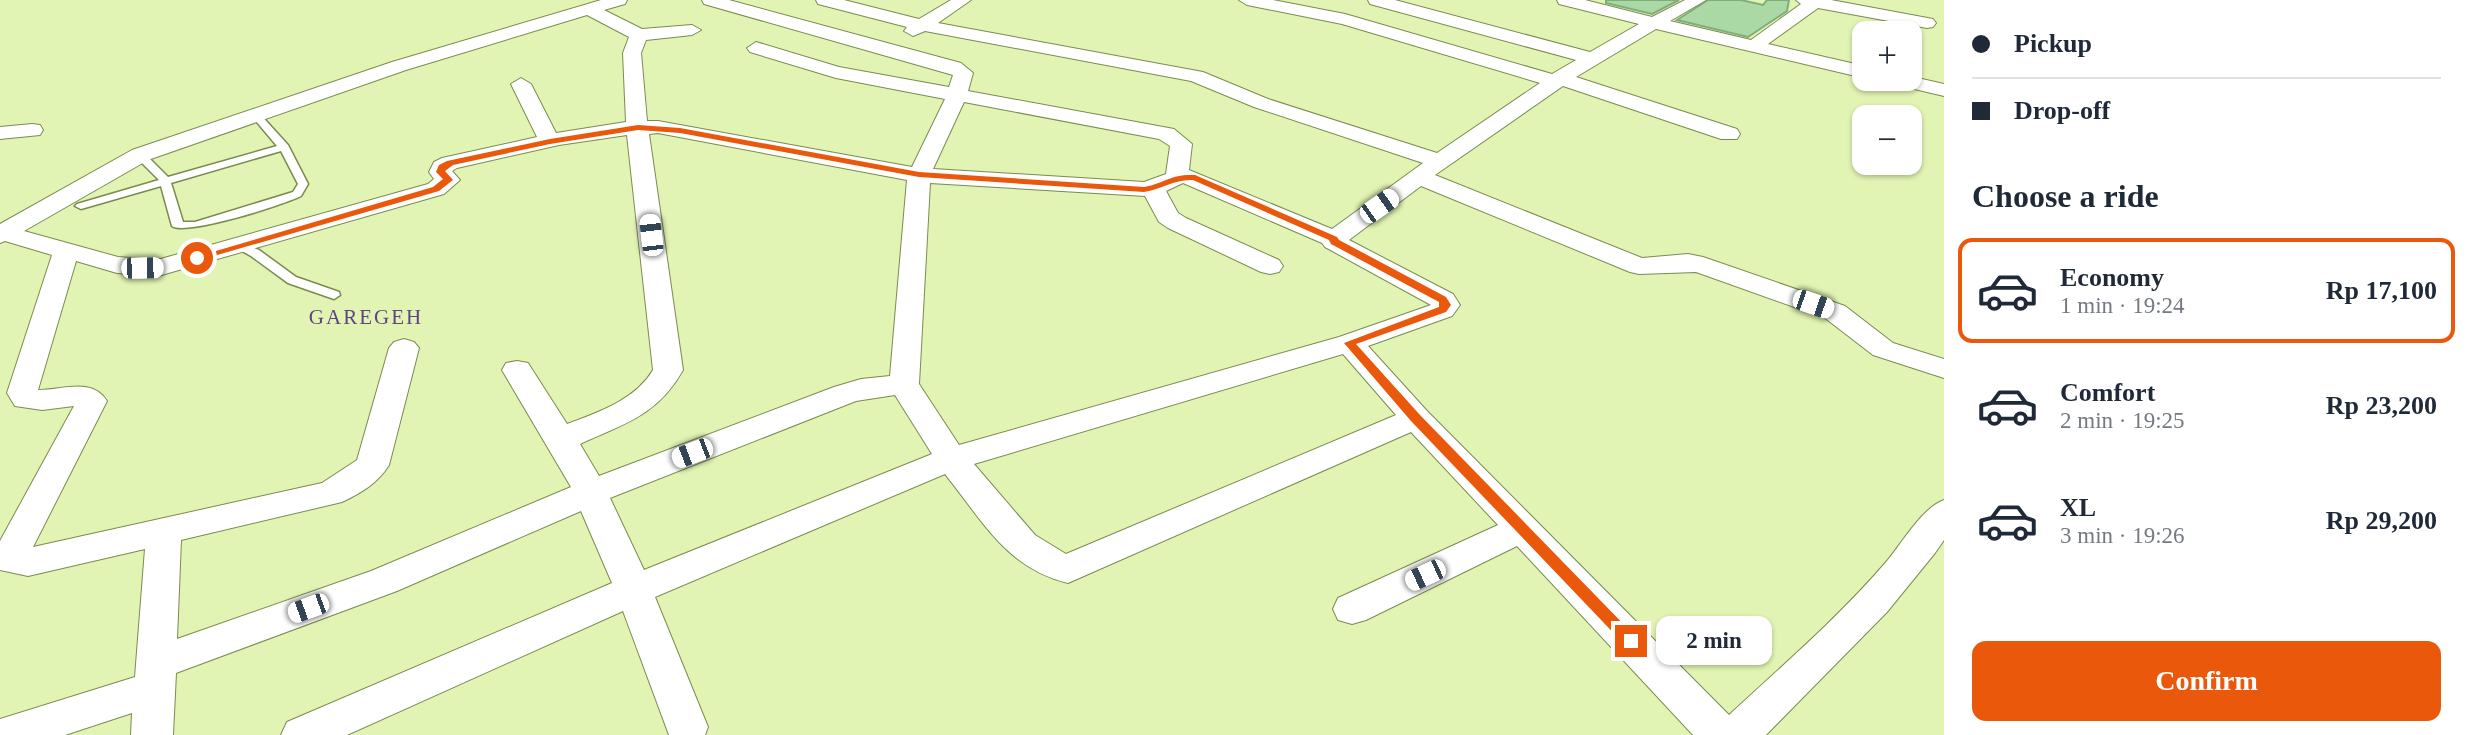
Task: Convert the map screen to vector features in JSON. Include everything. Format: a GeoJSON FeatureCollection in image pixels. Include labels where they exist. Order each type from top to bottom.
{"type":"FeatureCollection","features":[{"type":"Feature","properties":{"kind":"street"},"geometry":{"type":"LineString","coordinates":[[1,227],[47,206],[140,155],[255,114],[619,0]]}},
{"type":"Feature","properties":{"kind":"street"},"geometry":{"type":"LineString","coordinates":[[710,0],[959,70],[964,77],[919,174],[904,384],[951,459],[1022,545],[1051,565],[1068,569],[1416,418]]}},
{"type":"Feature","properties":{"kind":"street"},"geometry":{"type":"LineString","coordinates":[[824,0],[923,26],[1196,76],[1430,169],[1639,266],[1688,262],[1703,265],[1835,312],[1883,349],[1944,369]]}},
{"type":"Feature","properties":{"kind":"street"},"geometry":{"type":"LineString","coordinates":[[836,72],[923,26],[964,0]]}},
{"type":"Feature","properties":{"kind":"street"},"geometry":{"type":"LineString","coordinates":[[1247,0],[1345,19],[1557,80],[1729,134]]}},
{"type":"Feature","properties":{"kind":"street"},"geometry":{"type":"LineString","coordinates":[[1376,0],[1589,58]]}},
{"type":"Feature","properties":{"kind":"street"},"geometry":{"type":"LineString","coordinates":[[1565,0],[1587,2],[1654,23],[1852,69]]}},
{"type":"Feature","properties":{"kind":"street"},"geometry":{"type":"LineString","coordinates":[[1334,239],[1589,58],[1698,0]]}},
{"type":"Feature","properties":{"kind":"street"},"geometry":{"type":"LineString","coordinates":[[1753,47],[1812,1],[1927,23]]}},
{"type":"Feature","properties":{"kind":"street"},"geometry":{"type":"LineString","coordinates":[[587,8],[639,35],[692,30]]}},
{"type":"Feature","properties":{"kind":"street"},"geometry":{"type":"LineString","coordinates":[[561,439],[650,397],[662,384],[668,370],[638,127],[632,53],[639,35]]}},
{"type":"Feature","properties":{"kind":"street"},"geometry":{"type":"LineString","coordinates":[[756,48],[836,72],[1166,134],[1181,144],[1177,177]]}},
{"type":"Feature","properties":{"kind":"street"},"geometry":{"type":"LineString","coordinates":[[521,84],[550,142]]}},
{"type":"Feature","properties":{"kind":"street"},"geometry":{"type":"LineString","coordinates":[[1922,85],[1944,90]]}},
{"type":"Feature","properties":{"kind":"street"},"geometry":{"type":"LineString","coordinates":[[1,227],[66,251],[117,265],[158,268],[436,189],[448,180],[440,172],[442,167],[450,163],[638,127],[669,129],[919,174],[1153,189],[1177,177],[1195,178],[1334,239],[1334,242],[1443,299],[1446,305],[1442,310],[1349,343],[951,459],[634,590],[302,735]]}},
{"type":"Feature","properties":{"kind":"street"},"geometry":{"type":"LineString","coordinates":[[0,133],[32,130]]}},
{"type":"Feature","properties":{"kind":"street"},"geometry":{"type":"LineString","coordinates":[[1153,189],[1168,217],[1177,223],[1270,266]]}},
{"type":"Feature","properties":{"kind":"street"},"geometry":{"type":"LineString","coordinates":[[66,251],[22,393],[26,399],[37,401],[77,396],[88,396],[92,401],[14,549],[13,560],[28,562],[330,494],[362,476],[372,465],[404,348]]}},
{"type":"Feature","properties":{"kind":"street"},"geometry":{"type":"LineString","coordinates":[[1349,343],[1416,418],[1721,735]]}},
{"type":"Feature","properties":{"kind":"street"},"geometry":{"type":"LineString","coordinates":[[517,370],[561,439],[590,493],[634,590],[687,727]]}},
{"type":"Feature","properties":{"kind":"street"},"geometry":{"type":"LineString","coordinates":[[6,735],[384,581],[590,493],[861,388],[904,384]]}},
{"type":"Feature","properties":{"kind":"street"},"geometry":{"type":"LineString","coordinates":[[1352,609],[1523,528]]}},
{"type":"Feature","properties":{"kind":"street"},"geometry":{"type":"LineString","coordinates":[[1737,735],[1870,605],[1939,531]]}},
{"type":"Feature","properties":{"kind":"street"},"geometry":{"type":"LineString","coordinates":[[152,735],[164,532]]}},
{"type":"Feature","properties":{"kind":"lane"},"geometry":{"type":"LineString","coordinates":[[140,155],[165,180],[178,226],[196,225],[297,194],[303,184],[284,147],[255,114]]}},
{"type":"Feature","properties":{"kind":"lane"},"geometry":{"type":"LineString","coordinates":[[81,206],[284,147]]}},
{"type":"Feature","properties":{"kind":"lane"},"geometry":{"type":"LineString","coordinates":[[239,246],[255,253],[292,280],[334,295]]}},
{"type":"Feature","properties":{"kind":"building"},"geometry":{"type":"Polygon","coordinates":[[[1606,0],[1679,0],[1652,14],[1606,3],[1606,0]]]}},
{"type":"Feature","properties":{"kind":"building"},"geometry":{"type":"Polygon","coordinates":[[[1708,0],[1741,0],[1763,5],[1767,0],[1789,0],[1787,11],[1748,37],[1677,20],[1708,0]]]}},
{"type":"Feature","properties":{"kind":"district","name":"GAREGEH"},"geometry":{"type":"Point","coordinates":[366,317]}},
{"type":"Feature","properties":{"kind":"route"},"geometry":{"type":"LineString","coordinates":[[197,258],[436,189],[448,180],[440,172],[442,167],[450,163],[638,127],[658,127],[919,174],[1144,189],[1159,187],[1177,177],[1195,178],[1334,239],[1334,242],[1443,299],[1446,305],[1442,310],[1349,343],[1416,418],[1631,641]]}}]}
